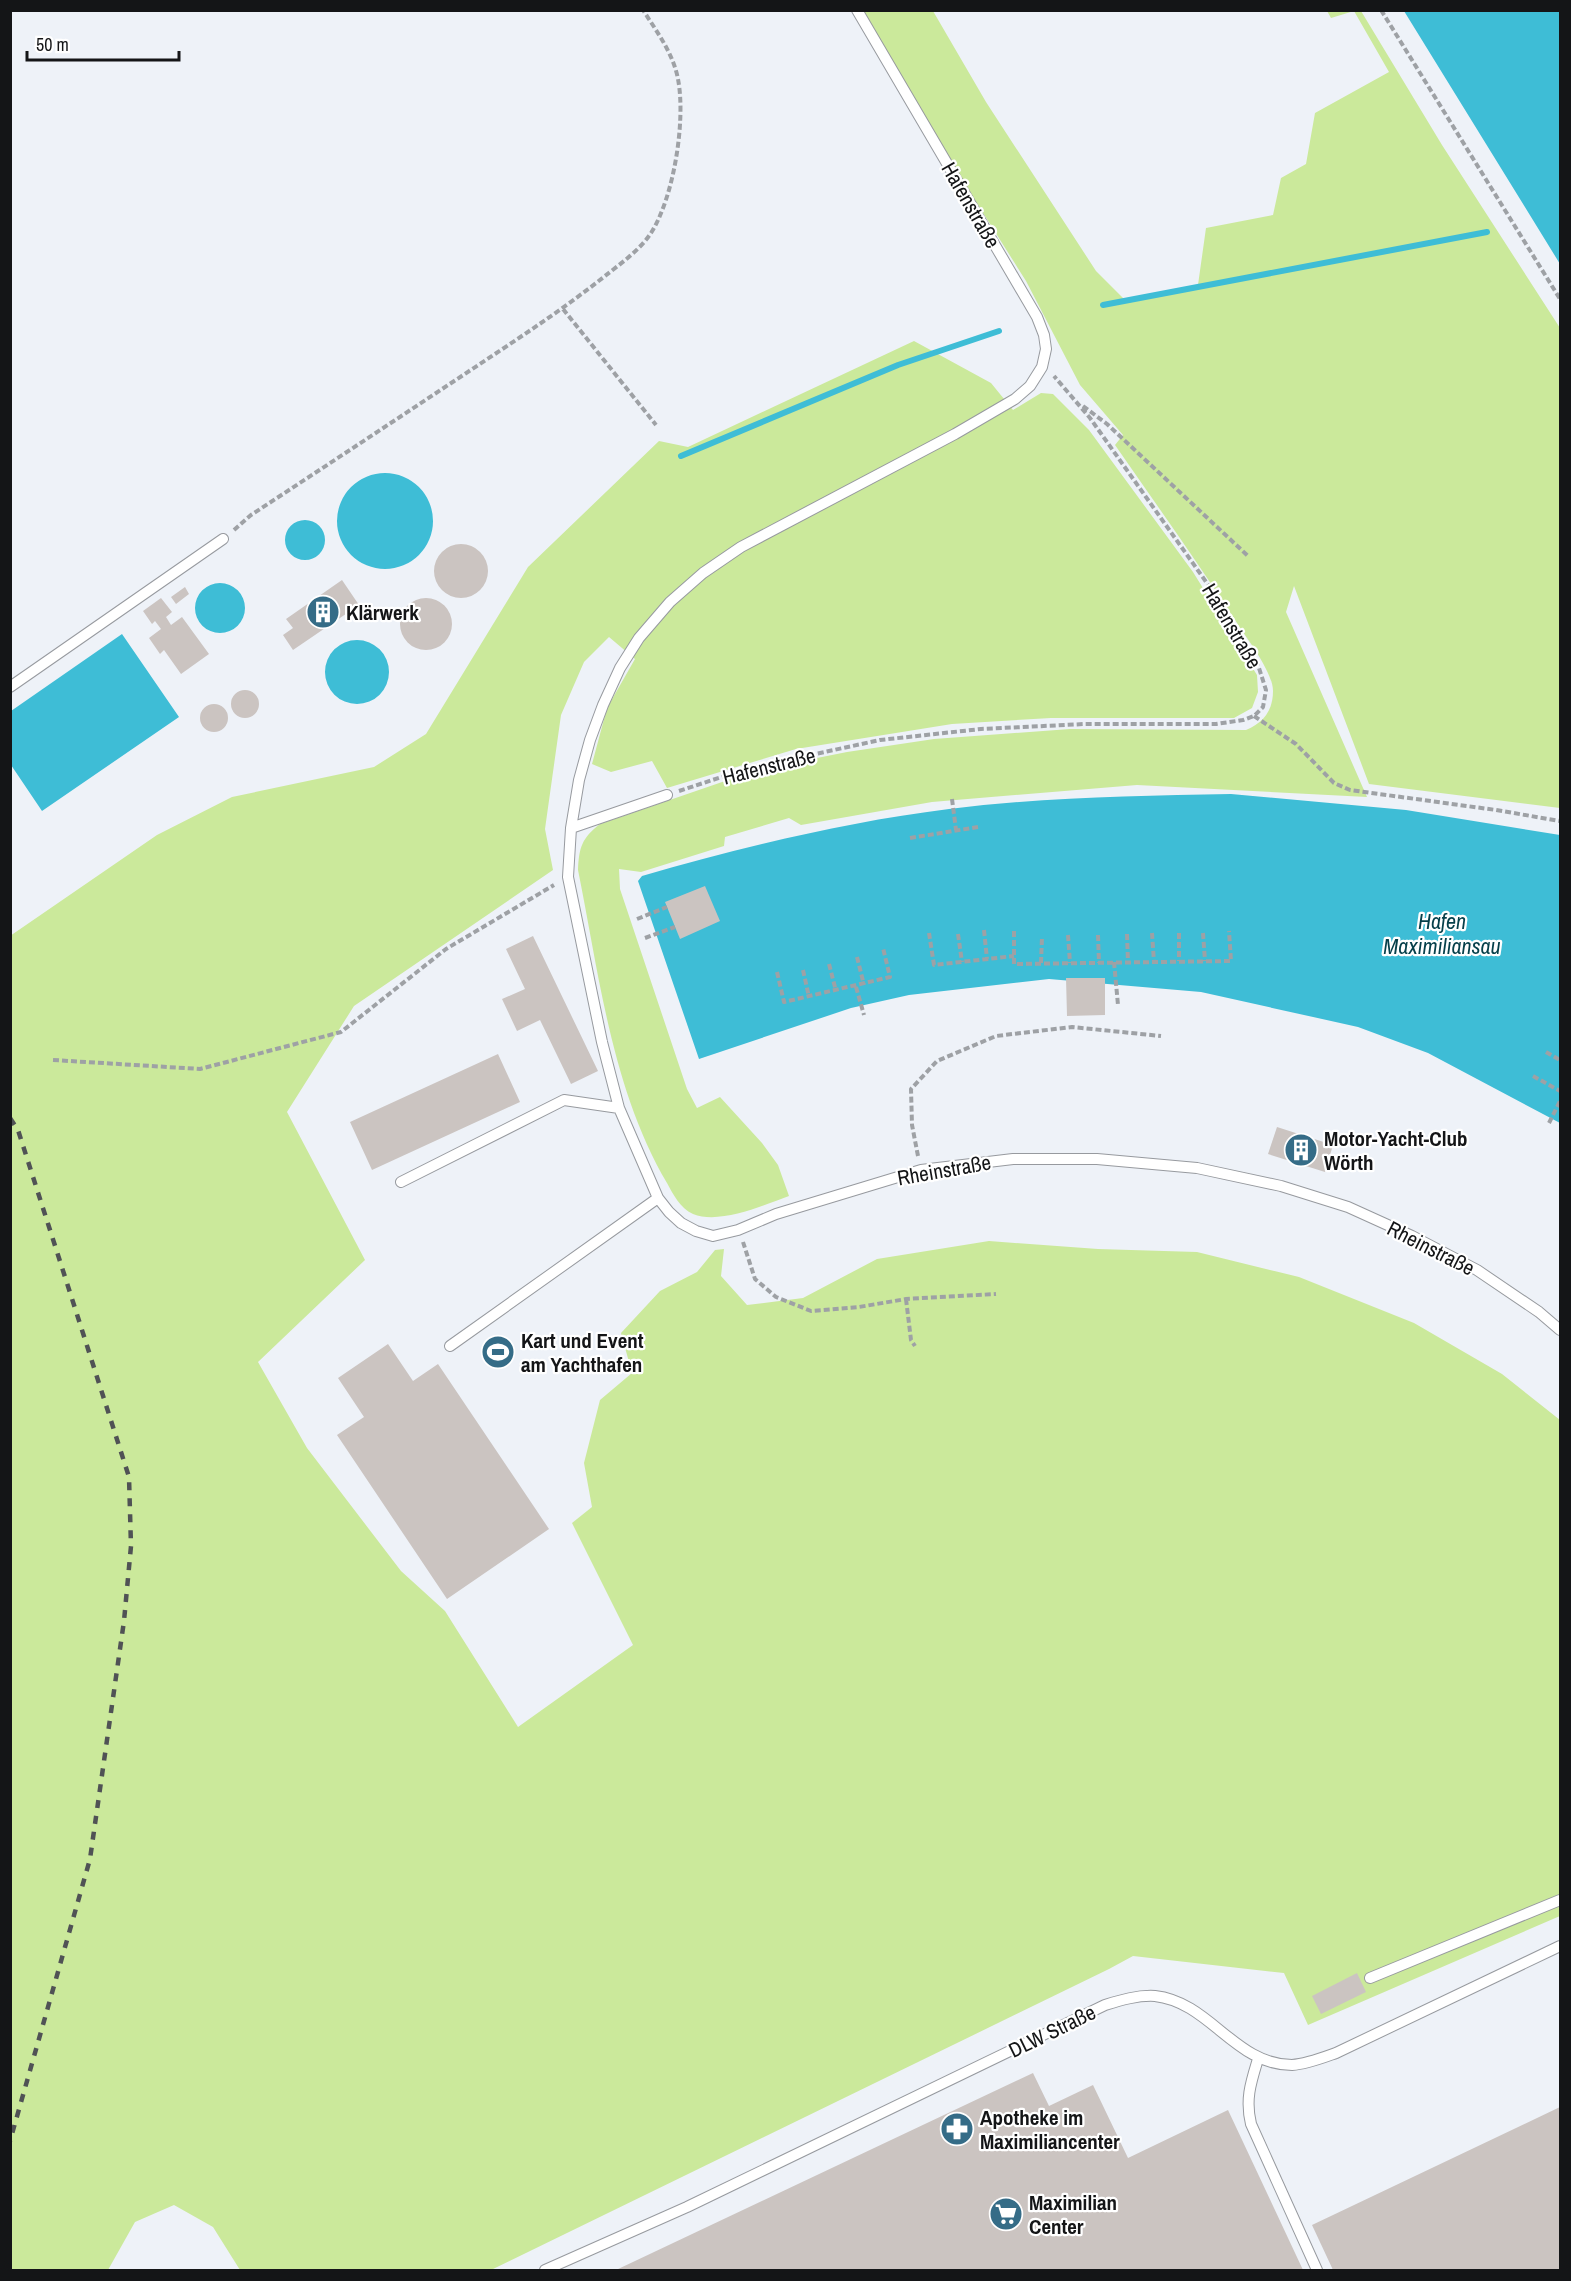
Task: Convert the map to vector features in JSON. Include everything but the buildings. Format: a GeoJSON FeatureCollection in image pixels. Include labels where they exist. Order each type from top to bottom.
{"type":"FeatureCollection","features":[{"type":"Feature","properties":{"kind":"lane","name":"Hafenstraße"},"geometry":{"type":"LineString","coordinates":[[857,10],[1037,317],[1044,335],[1046,349],[1042,367]]}},
{"type":"Feature","properties":{"kind":"lane","name":"Rheinstraße"},"geometry":{"type":"LineString","coordinates":[[1042,367],[1030,386],[1014,399],[955,435],[741,547],[703,573],[670,602],[639,638],[620,668],[590,740],[579,780],[571,828],[568,877],[619,1108],[658,1198],[681,1223],[713,1236],[738,1230],[776,1214],[921,1170],[1013,1159],[1097,1160],[1197,1168],[1281,1186],[1348,1207],[1412,1236],[1477,1270],[1539,1311],[1560,1330]]}},
{"type":"Feature","properties":{"kind":"lane"},"geometry":{"type":"LineString","coordinates":[[10,687],[223,539]]}},
{"type":"Feature","properties":{"kind":"lane"},"geometry":{"type":"LineString","coordinates":[[571,828],[667,795]]}},
{"type":"Feature","properties":{"kind":"lane"},"geometry":{"type":"LineString","coordinates":[[402,1182],[564,1100],[619,1108]]}},
{"type":"Feature","properties":{"kind":"lane"},"geometry":{"type":"LineString","coordinates":[[450,1346],[658,1198]]}},
{"type":"Feature","properties":{"kind":"lane"},"geometry":{"type":"LineString","coordinates":[[1370,1978],[1560,1900]]}},
{"type":"Feature","properties":{"kind":"lane","name":"DLW Straße"},"geometry":{"type":"LineString","coordinates":[[545,2271],[687,2207],[1105,2005],[1127,1999],[1153,1996],[1181,2002],[1200,2013],[1258,2059],[1276,2064],[1293,2065],[1336,2053],[1560,1946]]}},
{"type":"Feature","properties":{"kind":"lane"},"geometry":{"type":"LineString","coordinates":[[1258,2059],[1248,2090],[1247,2109],[1251,2124],[1317,2271]]}},
{"type":"Feature","properties":{"kind":"path"},"geometry":{"type":"LineString","coordinates":[[223,539],[251,515],[563,309],[634,252],[650,234],[662,212],[668,193],[680,136],[681,106],[678,78],[670,54],[643,10]]}},
{"type":"Feature","properties":{"kind":"path"},"geometry":{"type":"LineString","coordinates":[[1381,10],[1560,299]]}},
{"type":"Feature","properties":{"kind":"path"},"geometry":{"type":"LineString","coordinates":[[563,309],[656,425]]}},
{"type":"Feature","properties":{"kind":"path","name":"Hafenstraße"},"geometry":{"type":"LineString","coordinates":[[667,795],[746,769],[880,740],[981,729],[1085,724],[1216,724],[1254,717],[1263,707],[1266,690],[1258,665],[1209,586],[1078,402],[1059,380],[1042,367]]}},
{"type":"Feature","properties":{"kind":"path"},"geometry":{"type":"LineString","coordinates":[[1078,402],[1107,424],[1248,556]]}},
{"type":"Feature","properties":{"kind":"path"},"geometry":{"type":"LineString","coordinates":[[1254,717],[1296,744],[1334,783],[1350,790],[1560,821]]}},
{"type":"Feature","properties":{"kind":"path"},"geometry":{"type":"LineString","coordinates":[[952,799],[956,831]]}},
{"type":"Feature","properties":{"kind":"path"},"geometry":{"type":"LineString","coordinates":[[910,838],[978,827]]}},
{"type":"Feature","properties":{"kind":"path"},"geometry":{"type":"LineString","coordinates":[[53,1060],[200,1069],[341,1032],[446,949],[568,877]]}},
{"type":"Feature","properties":{"kind":"path"},"geometry":{"type":"LineString","coordinates":[[637,919],[667,907]]}},
{"type":"Feature","properties":{"kind":"path"},"geometry":{"type":"LineString","coordinates":[[645,938],[675,927]]}},
{"type":"Feature","properties":{"kind":"path"},"geometry":{"type":"LineString","coordinates":[[984,930],[987,959]]}},
{"type":"Feature","properties":{"kind":"path"},"geometry":{"type":"LineString","coordinates":[[1014,931],[1014,964],[1231,961],[1229,931]]}},
{"type":"Feature","properties":{"kind":"path"},"geometry":{"type":"LineString","coordinates":[[929,933],[934,965],[1014,956]]}},
{"type":"Feature","properties":{"kind":"path"},"geometry":{"type":"LineString","coordinates":[[1152,933],[1154,962]]}},
{"type":"Feature","properties":{"kind":"path"},"geometry":{"type":"LineString","coordinates":[[1179,933],[1179,962]]}},
{"type":"Feature","properties":{"kind":"path"},"geometry":{"type":"LineString","coordinates":[[1203,933],[1204,961]]}},
{"type":"Feature","properties":{"kind":"path"},"geometry":{"type":"LineString","coordinates":[[958,934],[962,962]]}},
{"type":"Feature","properties":{"kind":"path"},"geometry":{"type":"LineString","coordinates":[[1127,934],[1128,962]]}},
{"type":"Feature","properties":{"kind":"path"},"geometry":{"type":"LineString","coordinates":[[1068,935],[1070,963]]}},
{"type":"Feature","properties":{"kind":"path"},"geometry":{"type":"LineString","coordinates":[[1098,935],[1099,963]]}},
{"type":"Feature","properties":{"kind":"path"},"geometry":{"type":"LineString","coordinates":[[1041,937],[1041,963]]}},
{"type":"Feature","properties":{"kind":"path"},"geometry":{"type":"LineString","coordinates":[[777,972],[784,1002],[856,987],[890,977],[883,948]]}},
{"type":"Feature","properties":{"kind":"path"},"geometry":{"type":"LineString","coordinates":[[857,957],[864,985]]}},
{"type":"Feature","properties":{"kind":"path"},"geometry":{"type":"LineString","coordinates":[[1114,962],[1118,1005]]}},
{"type":"Feature","properties":{"kind":"path"},"geometry":{"type":"LineString","coordinates":[[829,963],[836,991]]}},
{"type":"Feature","properties":{"kind":"path"},"geometry":{"type":"LineString","coordinates":[[803,970],[809,997]]}},
{"type":"Feature","properties":{"kind":"path"},"geometry":{"type":"LineString","coordinates":[[856,987],[864,1015]]}},
{"type":"Feature","properties":{"kind":"path"},"geometry":{"type":"LineString","coordinates":[[921,1170],[912,1125],[911,1089],[938,1061],[996,1036],[1072,1027],[1161,1036]]}},
{"type":"Feature","properties":{"kind":"path"},"geometry":{"type":"LineString","coordinates":[[1546,1052],[1560,1060]]}},
{"type":"Feature","properties":{"kind":"path"},"geometry":{"type":"LineString","coordinates":[[1533,1076],[1560,1091]]}},
{"type":"Feature","properties":{"kind":"path"},"geometry":{"type":"LineString","coordinates":[[1549,1123],[1560,1101]]}},
{"type":"Feature","properties":{"kind":"path"},"geometry":{"type":"LineString","coordinates":[[738,1230],[755,1279],[776,1297],[811,1311],[859,1307],[906,1299],[996,1294]]}},
{"type":"Feature","properties":{"kind":"path"},"geometry":{"type":"LineString","coordinates":[[906,1299],[911,1336],[915,1346]]}},
{"type":"Feature","properties":{"kind":"green space"},"geometry":{"type":"Polygon","coordinates":[[[861,11],[933,11],[986,102],[1096,271],[1124,299],[1198,285],[1206,228],[1273,215],[1281,178],[1306,164],[1315,113],[1389,72],[1354,11],[1361,11],[1442,145],[1560,328],[1560,808],[1369,784],[1294,586],[1286,612],[1367,797],[1137,785],[932,802],[801,825],[789,818],[725,837],[724,846],[641,872],[619,869],[620,889],[687,1089],[697,1108],[720,1097],[762,1143],[778,1165],[789,1196],[729,1216],[704,1217],[688,1211],[672,1192],[648,1147],[620,1071],[601,990],[578,870],[579,855],[583,844],[594,829],[600,824],[757,770],[847,752],[934,739],[1070,729],[1246,730],[1262,720],[1273,698],[1272,683],[1259,656],[1115,445],[1123,435],[1080,385],[1026,281],[937,140],[861,11]]]}},
{"type":"Feature","properties":{"kind":"green space"},"geometry":{"type":"Polygon","coordinates":[[[1327,11],[1354,11],[1331,18],[1327,11]]]}},
{"type":"Feature","properties":{"kind":"green space"},"geometry":{"type":"Polygon","coordinates":[[[914,341],[991,383],[1013,410],[1041,393],[1053,394],[1089,430],[1193,572],[1257,675],[1258,692],[1252,708],[1234,718],[1051,718],[952,724],[796,749],[667,788],[652,761],[611,772],[592,764],[607,708],[635,659],[609,637],[584,662],[561,715],[545,829],[553,870],[354,1006],[287,1112],[365,1260],[258,1362],[307,1448],[401,1571],[445,1611],[518,1727],[633,1645],[572,1523],[592,1507],[584,1463],[600,1400],[632,1373],[621,1333],[660,1291],[697,1272],[715,1250],[724,1249],[721,1276],[747,1305],[803,1298],[877,1259],[989,1241],[1098,1249],[1197,1252],[1299,1277],[1414,1323],[1502,1374],[1560,1420],[1560,1916],[1308,2025],[1284,1973],[1133,1956],[491,2270],[240,2270],[213,2227],[174,2205],[135,2222],[108,2270],[11,2270],[10,936],[157,835],[232,797],[374,767],[426,734],[528,567],[659,441],[688,447],[914,341]]]}},
{"type":"Feature","properties":{"kind":"water"},"geometry":{"type":"Polygon","coordinates":[[[1404,11],[1560,11],[1560,264],[1404,11]]]}},
{"type":"Feature","properties":{"kind":"water"},"geometry":{"type":"Polygon","coordinates":[[[385,473],[403,477],[419,487],[429,503],[433,521],[429,539],[419,555],[403,565],[385,569],[367,565],[351,555],[341,539],[337,521],[341,503],[351,487],[367,477],[385,473]]]}},
{"type":"Feature","properties":{"kind":"water"},"geometry":{"type":"Polygon","coordinates":[[[305,520],[313,521],[319,526],[324,532],[324,548],[319,554],[313,559],[305,560],[297,559],[291,554],[286,548],[285,540],[286,532],[291,526],[297,521],[305,520]]]}},
{"type":"Feature","properties":{"kind":"water"},"geometry":{"type":"Polygon","coordinates":[[[220,583],[229,585],[240,594],[245,608],[243,617],[234,628],[220,633],[211,631],[200,622],[195,608],[197,599],[206,588],[220,583]]]}},
{"type":"Feature","properties":{"kind":"water"},"geometry":{"type":"Polygon","coordinates":[[[122,634],[179,717],[42,811],[11,765],[11,711],[122,634]]]}},
{"type":"Feature","properties":{"kind":"water"},"geometry":{"type":"Polygon","coordinates":[[[357,640],[369,642],[380,649],[387,660],[389,672],[387,684],[380,695],[369,702],[357,704],[345,702],[334,695],[327,684],[325,672],[327,660],[334,649],[345,642],[357,640]]]}},
{"type":"Feature","properties":{"kind":"water","name":"Hafen Maximiliansau"},"geometry":{"type":"Polygon","coordinates":[[[1231,794],[1406,810],[1560,835],[1560,1123],[1428,1053],[1358,1027],[1201,992],[1049,979],[909,995],[851,1008],[699,1059],[638,881],[642,876],[756,845],[910,814],[984,805],[1055,800],[1231,794]]]}},
{"type":"Feature","properties":{"kind":"waterway"},"geometry":{"type":"LineString","coordinates":[[1103,305],[1487,232]]}},
{"type":"Feature","properties":{"kind":"waterway"},"geometry":{"type":"LineString","coordinates":[[681,456],[898,365],[999,331]]}},
{"type":"Feature","properties":{"kind":"railway"},"geometry":{"type":"LineString","coordinates":[[10,1118],[18,1130],[129,1477],[131,1546],[124,1621],[90,1859],[10,2141]]}},
{"type":"Feature","properties":{"kind":"place","name":"Klärwerk"},"geometry":{"type":"Point","coordinates":[323,612]}},
{"type":"Feature","properties":{"kind":"place","name":"Motor-Yacht-Club Wörth"},"geometry":{"type":"Point","coordinates":[1301,1150]}},
{"type":"Feature","properties":{"kind":"place","name":"Kart und Event am Yachthafen"},"geometry":{"type":"Point","coordinates":[498,1352]}},
{"type":"Feature","properties":{"kind":"place","name":"Apotheke im Maximiliancenter"},"geometry":{"type":"Point","coordinates":[957,2129]}},
{"type":"Feature","properties":{"kind":"place","name":"Maximilian Center"},"geometry":{"type":"Point","coordinates":[1006,2214]}}]}
